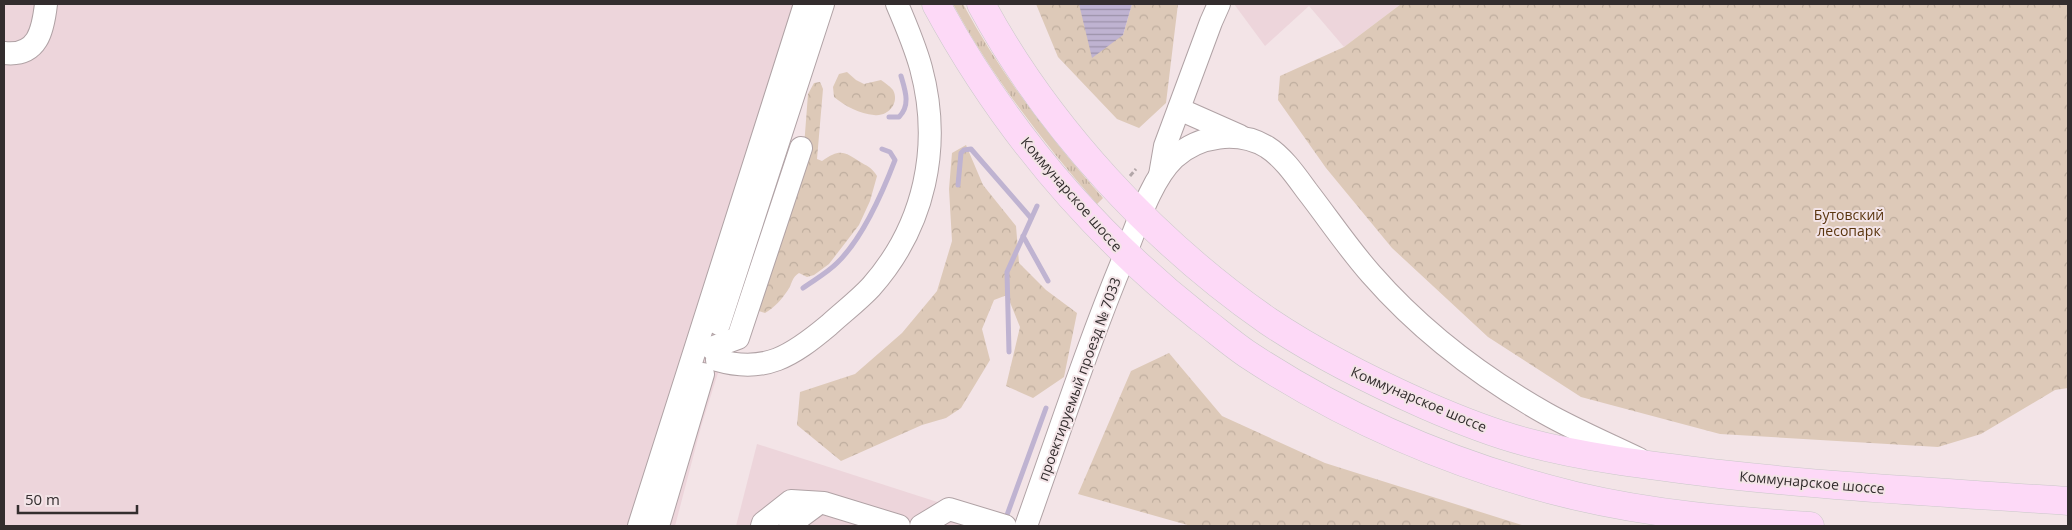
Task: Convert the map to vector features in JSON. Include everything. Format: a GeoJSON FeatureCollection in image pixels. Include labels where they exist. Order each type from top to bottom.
{"type":"FeatureCollection","features":[{"type":"Feature","properties":{"kind":"main road","name":"Коммунарское шоссе"},"geometry":{"type":"LineString","coordinates":[[936,4],[994,100],[1044,166],[1092,221],[1125,255],[1174,298],[1245,353],[1308,391],[1369,423],[1434,451],[1494,472],[1576,496],[1668,512],[1810,526]]}},
{"type":"Feature","properties":{"kind":"main road","name":"Коммунарское шоссе"},"geometry":{"type":"LineString","coordinates":[[981,4],[1025,75],[1058,120],[1106,177],[1200,270],[1269,321],[1329,358],[1385,387],[1449,415],[1524,442],[1613,460],[1803,483],[2068,501]]}},
{"type":"Feature","properties":{"kind":"street"},"geometry":{"type":"LineString","coordinates":[[4,53],[18,53],[32,46],[37,41],[43,25],[46,4]]}},
{"type":"Feature","properties":{"kind":"street"},"geometry":{"type":"LineString","coordinates":[[639,526],[805,4]]}},
{"type":"Feature","properties":{"kind":"street"},"geometry":{"type":"LineString","coordinates":[[658,526],[714,354],[822,4]]}},
{"type":"Feature","properties":{"kind":"street"},"geometry":{"type":"LineString","coordinates":[[714,354],[731,364],[754,366],[765,364],[792,352],[817,335],[864,294],[884,270],[906,237],[916,216],[927,174],[930,120],[921,69],[897,4]]}},
{"type":"Feature","properties":{"kind":"street"},"geometry":{"type":"LineString","coordinates":[[1159,179],[1166,146],[1179,108],[1210,22],[1219,4]]}},
{"type":"Feature","properties":{"kind":"street"},"geometry":{"type":"LineString","coordinates":[[1179,108],[1267,147],[1288,166],[1370,274],[1422,326],[1468,364],[1546,414],[1654,466]]}},
{"type":"Feature","properties":{"kind":"street"},"geometry":{"type":"LineString","coordinates":[[1159,179],[1173,159],[1187,148],[1203,141],[1227,136],[1244,138]]}},
{"type":"Feature","properties":{"kind":"street"},"geometry":{"type":"LineString","coordinates":[[714,354],[738,338],[800,148]]}},
{"type":"Feature","properties":{"kind":"street","name":"проектируемый проезд № 7033"},"geometry":{"type":"LineString","coordinates":[[1026,526],[1104,305],[1142,214],[1159,179]]}},
{"type":"Feature","properties":{"kind":"street"},"geometry":{"type":"LineString","coordinates":[[762,526],[763,523],[791,501],[819,503],[900,526]]}},
{"type":"Feature","properties":{"kind":"street"},"geometry":{"type":"LineString","coordinates":[[790,526],[819,503]]}},
{"type":"Feature","properties":{"kind":"street"},"geometry":{"type":"LineString","coordinates":[[921,526],[946,518],[1005,526]]}},
{"type":"Feature","properties":{"kind":"shaded area"},"geometry":{"type":"Polygon","coordinates":[[[4,4],[834,4],[701,427],[675,526],[4,526],[4,4]]]}},
{"type":"Feature","properties":{"kind":"shaded area"},"geometry":{"type":"Polygon","coordinates":[[[1079,4],[1132,4],[1123,35],[1092,58],[1079,4]]]}},
{"type":"Feature","properties":{"kind":"shaded area"},"geometry":{"type":"Polygon","coordinates":[[[1234,4],[1401,4],[1344,47],[1309,6],[1265,46],[1234,4]]]}},
{"type":"Feature","properties":{"kind":"shaded area"},"geometry":{"type":"Polygon","coordinates":[[[757,444],[984,517],[981,526],[736,526],[757,444]]]}},
{"type":"Feature","properties":{"kind":"green space"},"geometry":{"type":"Polygon","coordinates":[[[953,4],[963,4],[993,56],[1027,105],[1103,198],[1097,204],[1057,157],[1001,83],[953,4]]]}},
{"type":"Feature","properties":{"kind":"green space"},"geometry":{"type":"Polygon","coordinates":[[[1036,4],[1079,4],[1123,35],[1132,4],[1178,4],[1166,103],[1139,128],[1117,119],[1058,57],[1036,4]]]}},
{"type":"Feature","properties":{"kind":"green space","name":"Бутовский лесопарк"},"geometry":{"type":"Polygon","coordinates":[[[1401,4],[2068,4],[2068,388],[2055,390],[1981,434],[1938,447],[1720,434],[1581,397],[1488,337],[1392,248],[1326,168],[1278,100],[1280,76],[1344,47],[1401,4]]]}},
{"type":"Feature","properties":{"kind":"green space"},"geometry":{"type":"Polygon","coordinates":[[[847,72],[864,84],[881,80],[893,90],[895,95],[894,104],[884,114],[869,114],[853,109],[834,97],[833,87],[839,74],[847,72]]]}},
{"type":"Feature","properties":{"kind":"green space"},"geometry":{"type":"Polygon","coordinates":[[[820,82],[823,89],[817,159],[822,161],[834,154],[846,154],[870,168],[877,176],[870,201],[859,225],[829,264],[814,275],[807,277],[799,273],[793,279],[781,300],[765,313],[759,311],[759,305],[803,160],[808,94],[814,83],[820,82]]]}},
{"type":"Feature","properties":{"kind":"green space"},"geometry":{"type":"Polygon","coordinates":[[[966,145],[983,185],[1016,226],[1019,263],[1046,290],[1077,313],[1064,377],[1033,398],[1006,386],[1020,327],[1007,295],[994,300],[982,329],[990,360],[961,408],[946,418],[922,425],[841,461],[797,425],[800,392],[855,374],[902,333],[937,291],[952,241],[949,189],[952,153],[966,145]]]}},
{"type":"Feature","properties":{"kind":"green space"},"geometry":{"type":"Polygon","coordinates":[[[1169,353],[1222,416],[1325,463],[1525,526],[1191,526],[1078,494],[1131,371],[1169,353]]]}},
{"type":"Feature","properties":{"kind":"waterway"},"geometry":{"type":"LineString","coordinates":[[889,117],[899,117],[905,108],[906,97],[901,76]]}},
{"type":"Feature","properties":{"kind":"waterway"},"geometry":{"type":"LineString","coordinates":[[803,288],[837,263],[863,228],[878,201],[895,160],[890,152],[882,149]]}},
{"type":"Feature","properties":{"kind":"waterway"},"geometry":{"type":"LineString","coordinates":[[958,185],[961,153],[964,150],[971,149],[1031,218]]}},
{"type":"Feature","properties":{"kind":"waterway"},"geometry":{"type":"LineString","coordinates":[[1009,352],[1007,272],[1037,206]]}},
{"type":"Feature","properties":{"kind":"waterway"},"geometry":{"type":"LineString","coordinates":[[1023,236],[1048,281]]}},
{"type":"Feature","properties":{"kind":"waterway"},"geometry":{"type":"LineString","coordinates":[[1007,515],[1046,408]]}}]}
